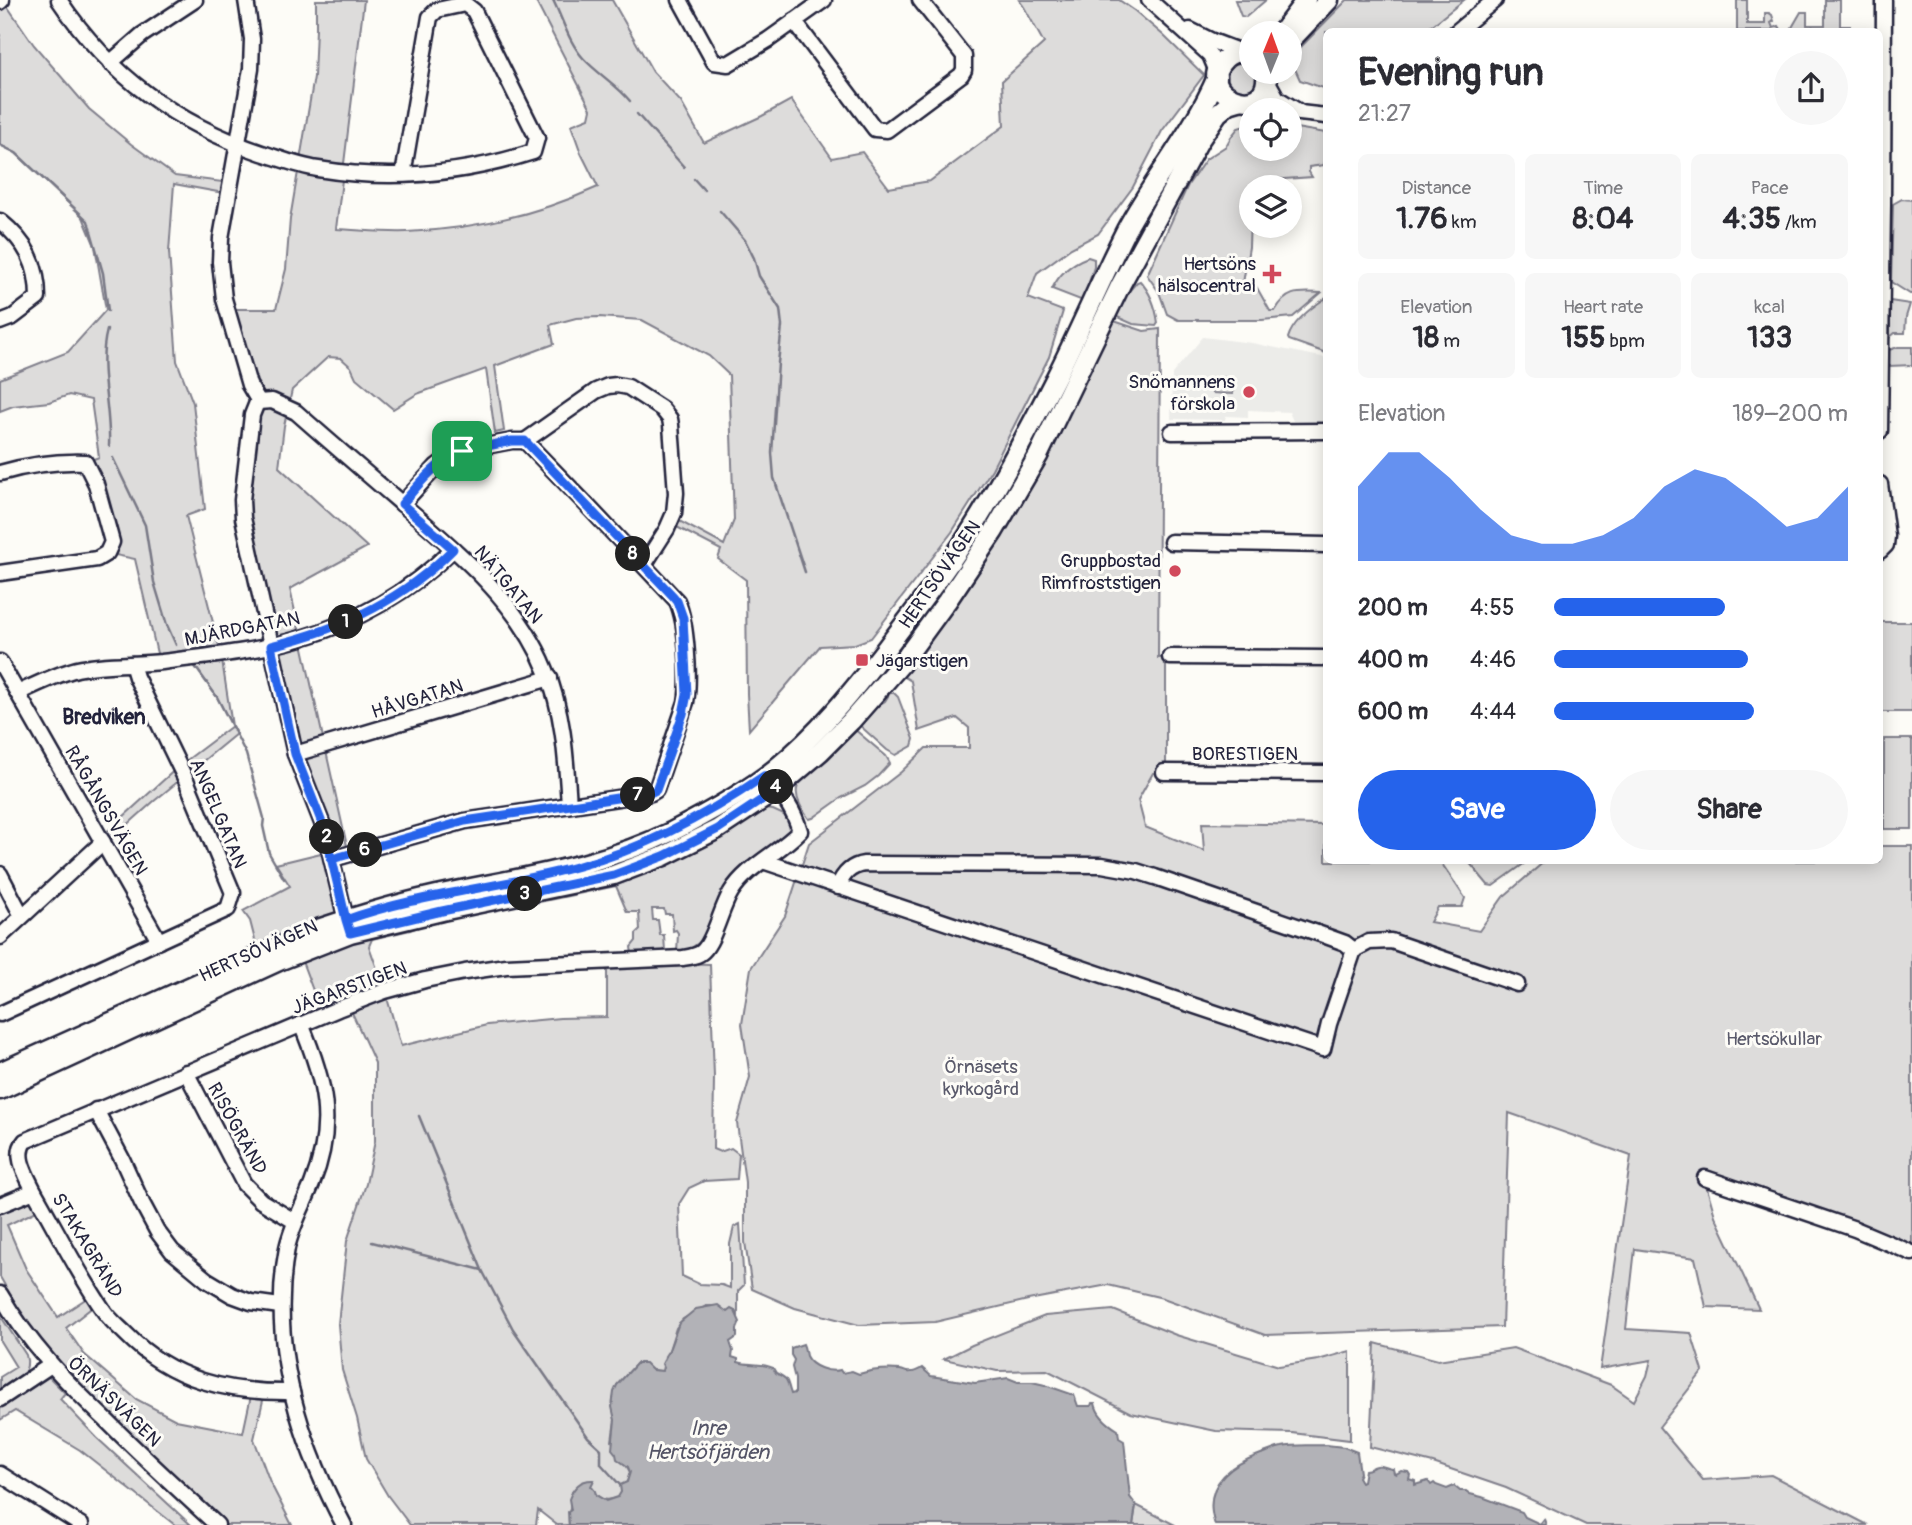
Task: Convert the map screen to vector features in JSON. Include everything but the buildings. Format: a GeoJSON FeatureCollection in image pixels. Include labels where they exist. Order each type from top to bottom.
{"type":"FeatureCollection","features":[{"type":"Feature","properties":{"kind":"main road"},"geometry":{"type":"LineString","coordinates":[[1290,21],[1306,0]]}},
{"type":"Feature","properties":{"kind":"main road"},"geometry":{"type":"LineString","coordinates":[[1302,28],[1329,0]]}},
{"type":"Feature","properties":{"kind":"main road","name":"HERTSÖVÄGEN"},"geometry":{"type":"LineString","coordinates":[[771,783],[844,701],[926,596],[961,546],[1056,376],[1128,228],[1198,114],[1222,62],[1227,57],[1239,55]]}},
{"type":"Feature","properties":{"kind":"main road"},"geometry":{"type":"LineString","coordinates":[[1218,75],[1219,86],[1226,95],[1239,100]]}},
{"type":"Feature","properties":{"kind":"main road","name":"HERTSÖVÄGEN"},"geometry":{"type":"LineString","coordinates":[[1254,98],[1266,84]]}},
{"type":"Feature","properties":{"kind":"main road","name":"HERTSÖVÄGEN"},"geometry":{"type":"LineString","coordinates":[[0,1090],[281,960],[348,927],[367,912],[554,873],[603,859],[675,830],[731,799],[771,783],[820,752],[901,664],[994,531],[1038,456],[1121,284],[1199,141],[1218,113],[1229,104],[1239,102]]}},
{"type":"Feature","properties":{"kind":"main road","name":"HERTSÖVÄGEN"},"geometry":{"type":"LineString","coordinates":[[0,1072],[285,943],[348,927]]}},
{"type":"Feature","properties":{"kind":"street"},"geometry":{"type":"LineString","coordinates":[[58,0],[89,42],[138,88],[173,113],[205,131],[295,164],[340,172],[403,175],[465,169],[533,152],[537,138],[474,11],[465,4],[437,10],[430,17],[403,175]]}},
{"type":"Feature","properties":{"kind":"street"},"geometry":{"type":"LineString","coordinates":[[110,63],[142,35],[195,0]]}},
{"type":"Feature","properties":{"kind":"street"},"geometry":{"type":"LineString","coordinates":[[246,0],[251,24],[252,55],[221,238],[220,274],[227,312],[249,385],[258,402],[252,415],[242,511],[295,754],[324,828],[348,927]]}},
{"type":"Feature","properties":{"kind":"street"},"geometry":{"type":"LineString","coordinates":[[680,0],[714,62],[728,64],[768,40],[824,0]]}},
{"type":"Feature","properties":{"kind":"street"},"geometry":{"type":"LineString","coordinates":[[794,22],[875,129],[887,130],[961,75],[964,69],[964,56],[920,0]]}},
{"type":"Feature","properties":{"kind":"street"},"geometry":{"type":"LineString","coordinates":[[1149,0],[1210,55],[1218,75]]}},
{"type":"Feature","properties":{"kind":"street"},"geometry":{"type":"LineString","coordinates":[[1461,28],[1494,0]]}},
{"type":"Feature","properties":{"kind":"street"},"geometry":{"type":"LineString","coordinates":[[1883,28],[1884,0]]}},
{"type":"Feature","properties":{"kind":"street"},"geometry":{"type":"LineString","coordinates":[[1174,21],[1199,35],[1239,50]]}},
{"type":"Feature","properties":{"kind":"street"},"geometry":{"type":"LineString","coordinates":[[1302,114],[1323,116]]}},
{"type":"Feature","properties":{"kind":"street"},"geometry":{"type":"LineString","coordinates":[[0,220],[22,242],[31,257],[38,281],[38,298],[13,317],[0,322]]}},
{"type":"Feature","properties":{"kind":"street"},"geometry":{"type":"LineString","coordinates":[[402,504],[437,466],[453,454],[512,441],[525,441],[596,391],[608,386],[628,387],[665,411],[671,425],[675,504],[667,529],[644,565]]}},
{"type":"Feature","properties":{"kind":"street","name":"NÄTGATAN"},"geometry":{"type":"LineString","coordinates":[[258,402],[272,401],[291,409],[453,549],[489,585],[519,622],[539,653],[556,697],[564,740],[569,805]]}},
{"type":"Feature","properties":{"kind":"street"},"geometry":{"type":"LineString","coordinates":[[1172,432],[1323,431]]}},
{"type":"Feature","properties":{"kind":"street"},"geometry":{"type":"LineString","coordinates":[[332,859],[465,821],[656,790],[683,714],[688,687],[682,613],[673,596],[525,441]]}},
{"type":"Feature","properties":{"kind":"street"},"geometry":{"type":"LineString","coordinates":[[0,473],[29,465],[85,462],[96,484],[112,542],[107,553],[97,559],[0,573]]}},
{"type":"Feature","properties":{"kind":"street"},"geometry":{"type":"LineString","coordinates":[[1883,506],[1887,536],[1883,548]]}},
{"type":"Feature","properties":{"kind":"street"},"geometry":{"type":"LineString","coordinates":[[1171,542],[1323,545]]}},
{"type":"Feature","properties":{"kind":"street","name":"MJÄRDGATAN"},"geometry":{"type":"LineString","coordinates":[[18,693],[42,681],[78,669],[226,654],[271,646],[326,630],[377,606],[424,575],[453,549]]}},
{"type":"Feature","properties":{"kind":"street"},"geometry":{"type":"LineString","coordinates":[[1170,657],[1323,658]]}},
{"type":"Feature","properties":{"kind":"street","name":"RÅGÅNGSVÄGEN"},"geometry":{"type":"LineString","coordinates":[[0,662],[159,941]]}},
{"type":"Feature","properties":{"kind":"street","name":"ANGELGATAN"},"geometry":{"type":"LineString","coordinates":[[0,1014],[228,909],[233,893],[186,780],[132,664]]}},
{"type":"Feature","properties":{"kind":"street","name":"HÅVGATAN"},"geometry":{"type":"LineString","coordinates":[[295,754],[550,678]]}},
{"type":"Feature","properties":{"kind":"street","name":"BORESTIGEN"},"geometry":{"type":"LineString","coordinates":[[1164,772],[1323,773]]}},
{"type":"Feature","properties":{"kind":"street","name":"JÄGARSTIGEN"},"geometry":{"type":"LineString","coordinates":[[34,1191],[19,1156],[20,1147],[25,1140],[385,991],[425,979],[506,966],[683,958],[698,955],[705,950],[734,887],[800,831],[794,812],[771,783]]}},
{"type":"Feature","properties":{"kind":"street"},"geometry":{"type":"LineString","coordinates":[[0,937],[103,842]]}},
{"type":"Feature","properties":{"kind":"street"},"geometry":{"type":"LineString","coordinates":[[763,861],[1323,1049],[1354,950],[1369,942],[1391,941],[1517,984]]}},
{"type":"Feature","properties":{"kind":"street"},"geometry":{"type":"LineString","coordinates":[[838,887],[847,872],[864,864],[1102,865],[1155,877],[1345,943],[1354,950]]}},
{"type":"Feature","properties":{"kind":"street"},"geometry":{"type":"LineString","coordinates":[[0,874],[22,916]]}},
{"type":"Feature","properties":{"kind":"street"},"geometry":{"type":"LineString","coordinates":[[301,1024],[316,1060],[323,1089],[326,1129],[312,1184],[294,1221],[287,1247],[280,1306],[286,1369],[303,1434],[314,1465],[344,1525]]}},
{"type":"Feature","properties":{"kind":"street","name":"RISÖGRÄND"},"geometry":{"type":"LineString","coordinates":[[186,1073],[244,1184],[261,1201],[294,1221]]}},
{"type":"Feature","properties":{"kind":"street"},"geometry":{"type":"LineString","coordinates":[[96,1110],[157,1231],[172,1251],[207,1280],[232,1295],[280,1306]]}},
{"type":"Feature","properties":{"kind":"street"},"geometry":{"type":"LineString","coordinates":[[1705,1178],[1855,1229],[1912,1253]]}},
{"type":"Feature","properties":{"kind":"street","name":"STAKAGRÄND"},"geometry":{"type":"LineString","coordinates":[[0,1205],[34,1191],[106,1314],[156,1360],[180,1373],[233,1389],[292,1392]]}},
{"type":"Feature","properties":{"kind":"street","name":"ÖRNÄSVÄGEN"},"geometry":{"type":"LineString","coordinates":[[0,1294],[51,1365],[107,1422],[217,1525]]}},
{"type":"Feature","properties":{"kind":"street"},"geometry":{"type":"LineString","coordinates":[[0,1399],[51,1365]]}},
{"type":"Feature","properties":{"kind":"street"},"geometry":{"type":"LineString","coordinates":[[0,1474],[81,1525]]}},
{"type":"Feature","properties":{"kind":"shaded area","name":"Snömannens förskola"},"geometry":{"type":"Polygon","coordinates":[[[1203,337],[1252,343],[1323,357],[1323,422],[1293,421],[1289,412],[1248,410],[1248,417],[1226,416],[1225,420],[1171,419],[1172,374],[1203,337]]]}},
{"type":"Feature","properties":{"kind":"green space"},"geometry":{"type":"Polygon","coordinates":[[[0,0],[3,0],[34,45],[89,109],[131,144],[175,176],[231,183],[229,194],[174,184],[169,252],[177,361],[193,403],[205,509],[186,516],[221,654],[232,726],[217,697],[194,665],[159,662],[135,559],[106,553],[112,540],[85,462],[99,457],[91,400],[69,395],[49,402],[13,406],[0,411],[0,379],[68,352],[106,310],[95,246],[83,217],[16,153],[0,145],[0,0]]]}},
{"type":"Feature","properties":{"kind":"green space"},"geometry":{"type":"Polygon","coordinates":[[[316,0],[364,0],[336,229],[398,232],[456,228],[529,212],[598,187],[571,125],[589,118],[591,109],[535,0],[612,0],[653,72],[681,102],[704,143],[791,100],[832,158],[862,152],[889,188],[930,181],[1004,126],[1002,81],[1044,43],[1019,0],[1119,0],[1163,35],[1204,75],[1162,131],[1133,187],[1098,234],[1071,248],[1037,273],[1028,298],[1063,311],[1049,357],[992,469],[952,532],[871,638],[855,644],[820,646],[749,730],[746,580],[718,559],[721,550],[669,523],[672,517],[724,545],[734,520],[729,375],[709,356],[642,320],[576,318],[550,325],[554,344],[495,366],[504,431],[495,433],[486,369],[417,394],[393,409],[356,378],[351,367],[341,358],[328,357],[292,390],[279,467],[367,547],[290,589],[349,855],[332,860],[346,919],[279,940],[256,944],[250,921],[243,911],[290,886],[276,864],[329,851],[310,790],[243,511],[258,402],[226,309],[276,309],[286,269],[290,219],[314,77],[316,0]]]}},
{"type":"Feature","properties":{"kind":"green space"},"geometry":{"type":"Polygon","coordinates":[[[1235,0],[1266,0],[1246,17],[1241,16],[1235,0]]]}},
{"type":"Feature","properties":{"kind":"green space"},"geometry":{"type":"Polygon","coordinates":[[[1347,0],[1464,0],[1429,28],[1323,28],[1323,88],[1302,81],[1302,46],[1347,0]]]}},
{"type":"Feature","properties":{"kind":"green space"},"geometry":{"type":"Polygon","coordinates":[[[1737,0],[1747,0],[1747,24],[1765,24],[1765,13],[1772,15],[1774,21],[1771,23],[1773,28],[1737,28],[1737,0]]]}},
{"type":"Feature","properties":{"kind":"green space"},"geometry":{"type":"Polygon","coordinates":[[[1825,0],[1840,0],[1840,26],[1850,28],[1792,28],[1801,12],[1807,12],[1807,25],[1825,25],[1825,0]]]}},
{"type":"Feature","properties":{"kind":"green space"},"geometry":{"type":"Polygon","coordinates":[[[1239,62],[1239,84],[1255,84],[1251,89],[1244,92],[1233,88],[1227,76],[1232,66],[1239,62]]]}},
{"type":"Feature","properties":{"kind":"green space"},"geometry":{"type":"Polygon","coordinates":[[[1216,91],[1226,100],[983,537],[883,675],[812,748],[914,624],[1216,91]]]}},
{"type":"Feature","properties":{"kind":"green space"},"geometry":{"type":"Polygon","coordinates":[[[1239,128],[1239,161],[1302,161],[1302,129],[1323,132],[1323,165],[1309,167],[1312,177],[1239,175],[1239,238],[1249,238],[1243,283],[1256,286],[1270,311],[1275,311],[1284,299],[1294,294],[1321,293],[1293,317],[1262,320],[1178,320],[1167,314],[1159,292],[1147,275],[1188,185],[1206,159],[1226,146],[1239,128]]]}},
{"type":"Feature","properties":{"kind":"green space"},"geometry":{"type":"Polygon","coordinates":[[[1902,199],[1912,200],[1912,294],[1891,282],[1893,204],[1902,199]]]}},
{"type":"Feature","properties":{"kind":"green space"},"geometry":{"type":"Polygon","coordinates":[[[1088,257],[1094,259],[1094,267],[1083,301],[1052,289],[1067,270],[1088,257]]]}},
{"type":"Feature","properties":{"kind":"green space"},"geometry":{"type":"Polygon","coordinates":[[[1140,281],[1154,306],[1158,323],[1156,326],[1133,324],[1115,316],[1122,299],[1140,281]]]}},
{"type":"Feature","properties":{"kind":"green space"},"geometry":{"type":"Polygon","coordinates":[[[1323,300],[1323,352],[1288,338],[1309,310],[1323,300]]]}},
{"type":"Feature","properties":{"kind":"green space"},"geometry":{"type":"Polygon","coordinates":[[[1890,301],[1910,304],[1905,333],[1895,333],[1890,337],[1890,301]]]}},
{"type":"Feature","properties":{"kind":"green space"},"geometry":{"type":"Polygon","coordinates":[[[1105,318],[1144,331],[1160,329],[1158,658],[1166,657],[1166,772],[1153,773],[1138,800],[1145,827],[1204,851],[1202,823],[1323,825],[1323,864],[1442,864],[1465,898],[1462,907],[1438,907],[1430,922],[1479,931],[1503,897],[1542,864],[1883,864],[1883,846],[1912,846],[1912,1252],[1705,1181],[1715,1216],[1759,1309],[1706,1307],[1695,1258],[1635,1249],[1626,1329],[1691,1333],[1703,1371],[1659,1427],[1703,1480],[1771,1475],[1868,1525],[1586,1525],[1506,1488],[1433,1463],[1370,1447],[1375,1343],[1438,1360],[1513,1348],[1611,1385],[1634,1401],[1647,1376],[1651,1360],[1600,1369],[1631,1156],[1509,1113],[1502,1327],[1265,1335],[1163,1298],[1108,1285],[935,1322],[859,1325],[795,1308],[752,1289],[745,1242],[745,1182],[737,1123],[750,1077],[742,1024],[751,968],[785,916],[809,843],[901,772],[926,748],[969,748],[969,728],[957,718],[919,731],[911,681],[895,671],[999,521],[1105,318]]]}},
{"type":"Feature","properties":{"kind":"green space"},"geometry":{"type":"Polygon","coordinates":[[[1912,347],[1912,365],[1889,366],[1889,350],[1912,347]]]}},
{"type":"Feature","properties":{"kind":"green space"},"geometry":{"type":"Polygon","coordinates":[[[1213,377],[1234,378],[1233,394],[1212,393],[1213,377]]]}},
{"type":"Feature","properties":{"kind":"green space"},"geometry":{"type":"Polygon","coordinates":[[[1883,622],[1912,622],[1912,712],[1883,712],[1883,622]]]}},
{"type":"Feature","properties":{"kind":"green space"},"geometry":{"type":"Polygon","coordinates":[[[890,693],[898,697],[914,739],[912,746],[896,755],[858,724],[869,711],[885,701],[890,693]]]}},
{"type":"Feature","properties":{"kind":"green space"},"geometry":{"type":"Polygon","coordinates":[[[232,726],[236,734],[105,845],[100,838],[179,766],[232,726]]]}},
{"type":"Feature","properties":{"kind":"green space"},"geometry":{"type":"Polygon","coordinates":[[[853,728],[886,756],[890,763],[865,786],[809,819],[797,797],[797,789],[813,766],[853,728]]]}},
{"type":"Feature","properties":{"kind":"green space"},"geometry":{"type":"Polygon","coordinates":[[[1884,739],[1912,739],[1912,829],[1884,829],[1884,739]]]}},
{"type":"Feature","properties":{"kind":"green space"},"geometry":{"type":"Polygon","coordinates":[[[765,809],[784,815],[790,827],[788,833],[760,857],[705,938],[686,952],[677,953],[678,933],[673,931],[672,914],[665,914],[664,909],[652,909],[653,920],[658,920],[660,935],[664,935],[665,952],[632,954],[631,947],[640,930],[639,912],[627,912],[616,886],[525,905],[449,916],[410,930],[372,939],[369,946],[401,1046],[487,1025],[560,1018],[607,1017],[607,961],[710,964],[714,1077],[713,1149],[720,1152],[731,1148],[739,1154],[737,1179],[704,1181],[689,1188],[679,1204],[682,1276],[699,1284],[730,1288],[730,1244],[734,1227],[740,1224],[744,1285],[738,1291],[738,1317],[735,1311],[727,1312],[714,1306],[706,1306],[683,1319],[676,1328],[662,1371],[637,1363],[617,1385],[613,1400],[615,1420],[612,1441],[630,1472],[618,1498],[602,1499],[591,1486],[593,1481],[582,1482],[572,1492],[569,1525],[557,1525],[538,1510],[536,1525],[410,1525],[388,1496],[366,1459],[342,1370],[338,1324],[347,1241],[366,1184],[375,1141],[375,1063],[349,1006],[323,1017],[300,956],[350,934],[584,890],[765,809]]]}},
{"type":"Feature","properties":{"kind":"green space"},"geometry":{"type":"Polygon","coordinates":[[[1470,864],[1524,864],[1493,886],[1488,885],[1470,864]]]}},
{"type":"Feature","properties":{"kind":"green space"},"geometry":{"type":"Polygon","coordinates":[[[34,1191],[43,1208],[7,1225],[26,1269],[58,1317],[93,1294],[99,1302],[66,1328],[84,1354],[136,1399],[176,1420],[243,1433],[252,1391],[265,1392],[254,1439],[270,1482],[292,1525],[217,1525],[51,1365],[0,1277],[0,1205],[34,1191]]]}},
{"type":"Feature","properties":{"kind":"green space"},"geometry":{"type":"Polygon","coordinates":[[[1113,1310],[1176,1335],[1279,1366],[1318,1360],[1350,1351],[1350,1440],[1292,1433],[1216,1431],[1131,1413],[1047,1370],[997,1371],[944,1359],[1045,1316],[1113,1310]]]}},
{"type":"Feature","properties":{"kind":"green space"},"geometry":{"type":"Polygon","coordinates":[[[0,1315],[26,1355],[27,1362],[20,1378],[0,1393],[0,1377],[16,1367],[0,1341],[0,1315]]]}},
{"type":"Feature","properties":{"kind":"green space"},"geometry":{"type":"Polygon","coordinates":[[[43,1371],[65,1393],[60,1399],[97,1438],[191,1525],[175,1525],[80,1450],[15,1411],[0,1420],[0,1400],[43,1371]]]}},
{"type":"Feature","properties":{"kind":"green space"},"geometry":{"type":"Polygon","coordinates":[[[1136,1505],[1175,1525],[1133,1525],[1136,1505]]]}},
{"type":"Feature","properties":{"kind":"water","name":"Inre Hertsöfjärden"},"geometry":{"type":"Polygon","coordinates":[[[718,1305],[727,1312],[731,1309],[735,1311],[740,1322],[737,1337],[730,1342],[732,1357],[738,1359],[738,1362],[773,1368],[787,1381],[791,1394],[795,1393],[795,1379],[791,1348],[803,1344],[808,1360],[826,1370],[840,1370],[842,1373],[852,1371],[859,1374],[890,1370],[909,1372],[922,1368],[931,1376],[975,1383],[1008,1378],[1045,1385],[1074,1395],[1078,1406],[1091,1406],[1095,1403],[1101,1415],[1118,1430],[1119,1438],[1124,1441],[1130,1497],[1136,1505],[1133,1525],[569,1525],[569,1499],[578,1485],[594,1480],[591,1486],[596,1495],[606,1501],[618,1497],[621,1492],[620,1485],[627,1482],[630,1472],[628,1467],[617,1459],[612,1449],[615,1420],[612,1407],[617,1385],[637,1363],[645,1363],[652,1370],[662,1371],[662,1364],[679,1323],[696,1309],[718,1305]]]}},
{"type":"Feature","properties":{"kind":"water"},"geometry":{"type":"Polygon","coordinates":[[[1326,1445],[1357,1452],[1360,1473],[1358,1477],[1361,1482],[1365,1470],[1378,1466],[1393,1469],[1396,1474],[1401,1471],[1408,1472],[1409,1479],[1415,1481],[1415,1485],[1428,1481],[1431,1485],[1434,1483],[1447,1489],[1454,1486],[1460,1491],[1522,1512],[1525,1517],[1540,1524],[1544,1519],[1546,1525],[1215,1525],[1212,1500],[1220,1480],[1228,1472],[1249,1459],[1279,1448],[1326,1445]]]}},
{"type":"Feature","properties":{"kind":"waterway"},"geometry":{"type":"LineString","coordinates":[[553,0],[579,53],[630,101]]}},
{"type":"Feature","properties":{"kind":"waterway"},"geometry":{"type":"LineString","coordinates":[[637,114],[684,167]]}},
{"type":"Feature","properties":{"kind":"waterway"},"geometry":{"type":"LineString","coordinates":[[0,145],[16,153],[88,221],[103,273],[108,311]]}},
{"type":"Feature","properties":{"kind":"waterway"},"geometry":{"type":"LineString","coordinates":[[694,179],[704,190]]}},
{"type":"Feature","properties":{"kind":"waterway"},"geometry":{"type":"LineString","coordinates":[[720,211],[745,240],[759,276],[780,309],[782,326],[772,453],[774,478],[805,572]]}},
{"type":"Feature","properties":{"kind":"waterway"},"geometry":{"type":"LineString","coordinates":[[107,330],[103,359],[109,446]]}},
{"type":"Feature","properties":{"kind":"waterway"},"geometry":{"type":"LineString","coordinates":[[113,458],[145,525],[154,582],[176,645]]}},
{"type":"Feature","properties":{"kind":"waterway"},"geometry":{"type":"LineString","coordinates":[[194,665],[217,697],[246,754],[264,818],[263,826],[269,853],[284,879]]}},
{"type":"Feature","properties":{"kind":"waterway"},"geometry":{"type":"LineString","coordinates":[[419,1116],[482,1270],[513,1329],[588,1437],[601,1449],[601,1464],[620,1485]]}},
{"type":"Feature","properties":{"kind":"waterway"},"geometry":{"type":"LineString","coordinates":[[372,1242],[482,1270]]}},
{"type":"Feature","properties":{"kind":"place","name":"Hertsöns hälsocentral"},"geometry":{"type":"Point","coordinates":[1272,274]}},
{"type":"Feature","properties":{"kind":"place","name":"Snömannens förskola"},"geometry":{"type":"Point","coordinates":[1249,392]}},
{"type":"Feature","properties":{"kind":"place","name":"Gruppbostad Rimfroststigen"},"geometry":{"type":"Point","coordinates":[1175,571]}},
{"type":"Feature","properties":{"kind":"place","name":"Jägarstigen"},"geometry":{"type":"Point","coordinates":[862,660]}},
{"type":"Feature","properties":{"kind":"district","name":"Bredviken"},"geometry":{"type":"Point","coordinates":[104,717]}},
{"type":"Feature","properties":{"kind":"route"},"geometry":{"type":"LineString","coordinates":[[462,451],[437,466],[402,504],[453,549],[424,575],[377,606],[326,630],[271,646],[295,754],[324,828],[346,920],[350,933],[614,875],[664,856],[718,829],[778,789],[764,776],[731,799],[675,830],[603,859],[554,873],[412,901],[346,920],[332,859],[465,821],[650,793],[656,790],[661,778],[686,702],[688,687],[683,618],[673,596],[525,441],[462,451]]}},
{"type":"Feature","properties":{"kind":"park label","name":"Hertsökullar"},"geometry":{"type":"Point","coordinates":[1774,1038]}},
{"type":"Feature","properties":{"kind":"park label","name":"Örnäsets kyrkogård"},"geometry":{"type":"Point","coordinates":[981,1077]}}]}
